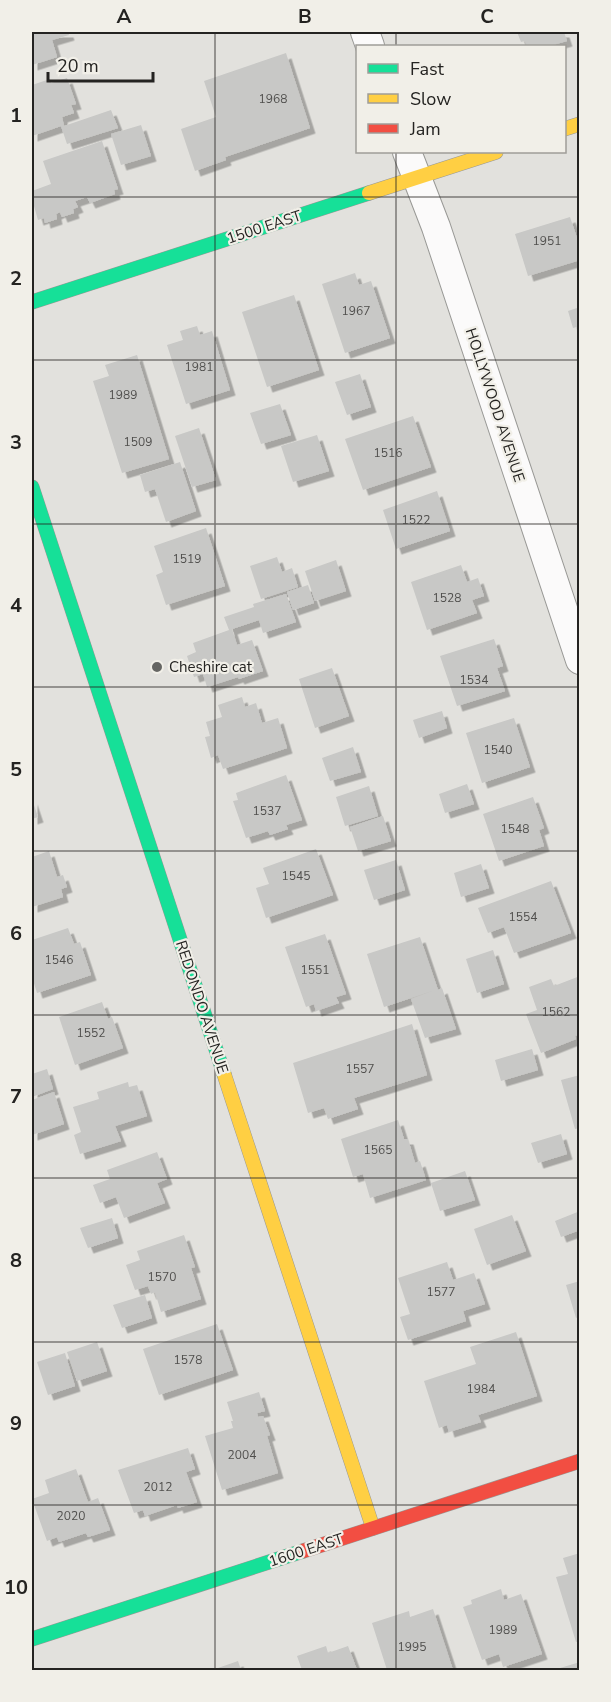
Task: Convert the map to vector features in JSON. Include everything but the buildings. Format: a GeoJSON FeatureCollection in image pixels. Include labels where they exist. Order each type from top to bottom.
{"type":"FeatureCollection","features":[{"type":"Feature","properties":{"kind":"street","name":"1500 EAST"},"geometry":{"type":"LineString","coordinates":[[32,302],[412,164],[489,153]]}},
{"type":"Feature","properties":{"kind":"street","name":"HOLLYWOOD AVENUE"},"geometry":{"type":"LineString","coordinates":[[412,164],[440,239],[579,660]]}},
{"type":"Feature","properties":{"kind":"street","name":"REDONDO AVENUE"},"geometry":{"type":"LineString","coordinates":[[32,487],[373,1528]]}},
{"type":"Feature","properties":{"kind":"street","name":"1600 EAST"},"geometry":{"type":"LineString","coordinates":[[32,1639],[579,1461]]}},
{"type":"Feature","properties":{"kind":"traffic: fast"},"geometry":{"type":"LineString","coordinates":[[32,302],[369,193]]}},
{"type":"Feature","properties":{"kind":"traffic: fast"},"geometry":{"type":"LineString","coordinates":[[32,487],[224,1074]]}},
{"type":"Feature","properties":{"kind":"traffic: fast"},"geometry":{"type":"LineString","coordinates":[[32,1639],[303,1551]]}},
{"type":"Feature","properties":{"kind":"traffic: slow"},"geometry":{"type":"LineString","coordinates":[[566,128],[580,124]]}},
{"type":"Feature","properties":{"kind":"traffic: slow"},"geometry":{"type":"LineString","coordinates":[[369,193],[493,153]]}},
{"type":"Feature","properties":{"kind":"traffic: slow"},"geometry":{"type":"LineString","coordinates":[[224,1074],[373,1528]]}},
{"type":"Feature","properties":{"kind":"traffic: jam"},"geometry":{"type":"LineString","coordinates":[[303,1551],[580,1461]]}},
{"type":"Feature","properties":{"kind":"place","name":"Cheshire cat"},"geometry":{"type":"Point","coordinates":[157,667]}}]}
